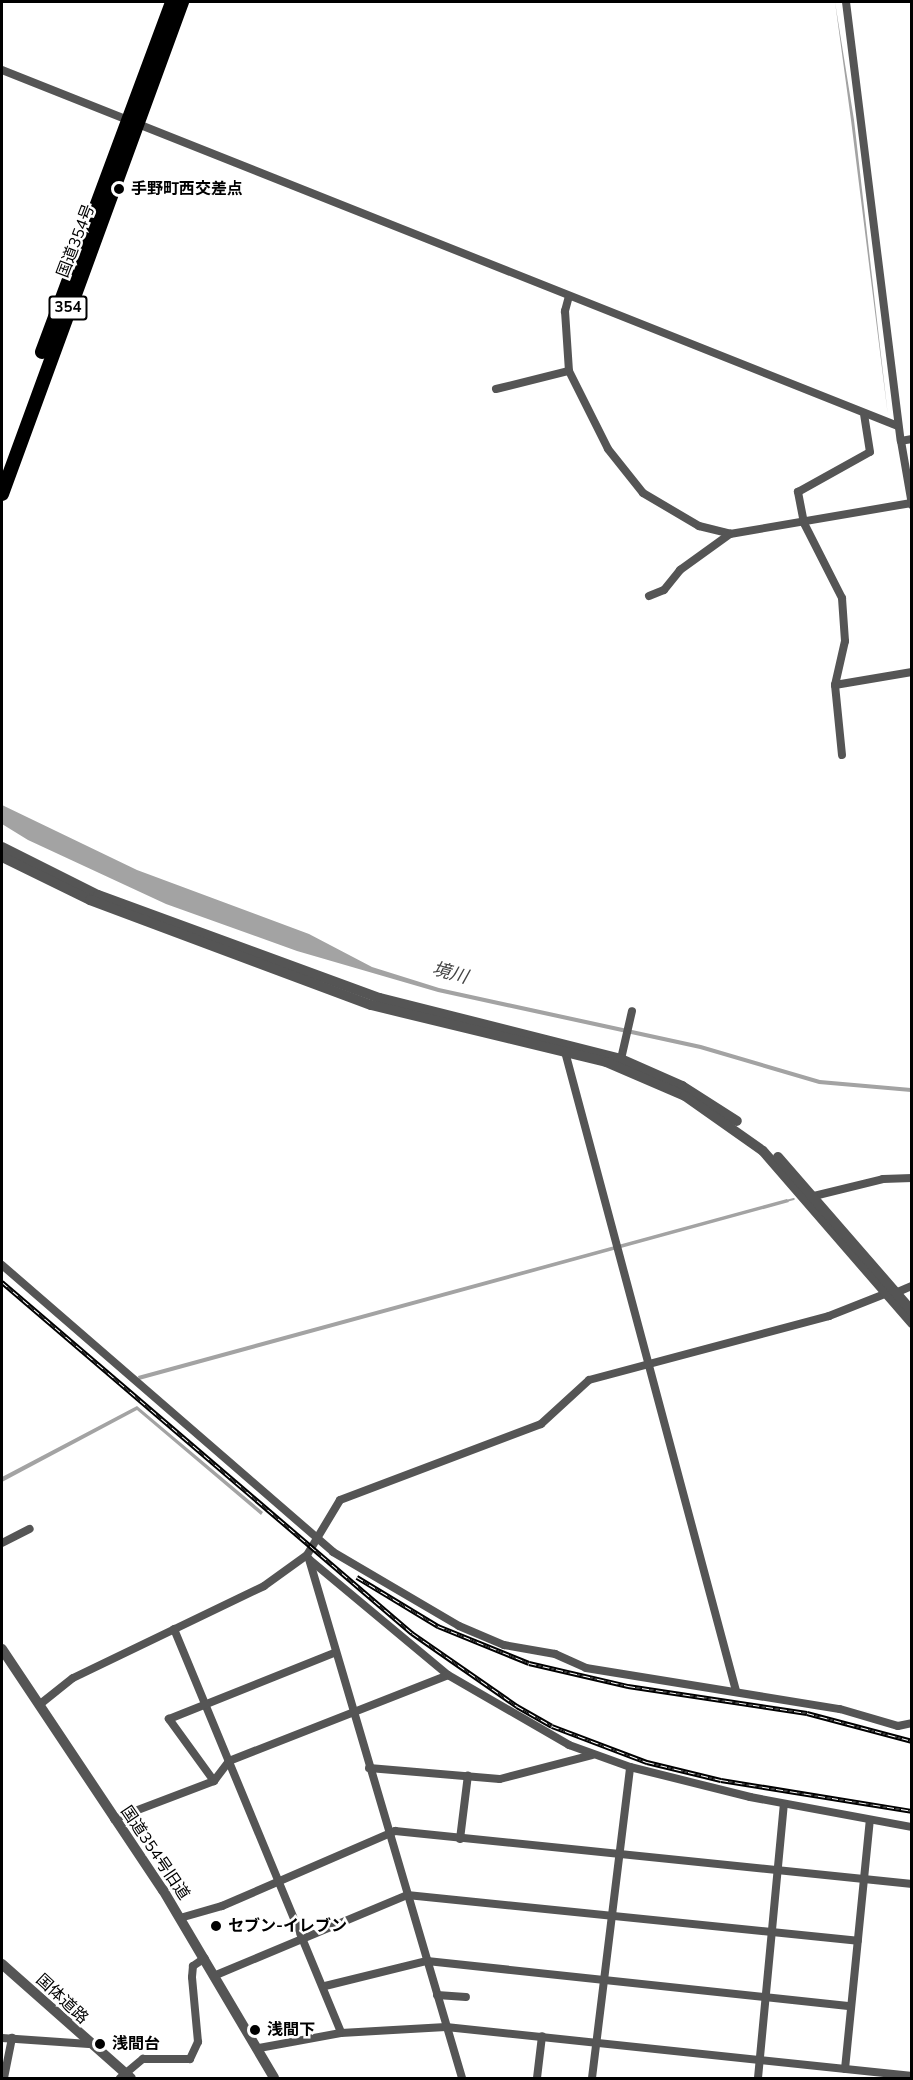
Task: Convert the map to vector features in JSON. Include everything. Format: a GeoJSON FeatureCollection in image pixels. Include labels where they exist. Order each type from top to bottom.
{"type":"FeatureCollection","features":[{"type":"Feature","properties":{"kind":"highway","name":"国道354号"},"geometry":{"type":"LineString","coordinates":[[2,494],[172,2]]}},
{"type":"Feature","properties":{"kind":"highway","name":"国道354号"},"geometry":{"type":"LineString","coordinates":[[2,464],[132,122],[182,2]]}},
{"type":"Feature","properties":{"kind":"street"},"geometry":{"type":"LineString","coordinates":[[569,296],[565,311],[569,371],[608,449],[643,493],[699,526],[730,534],[911,504],[898,426],[846,2]]}},
{"type":"Feature","properties":{"kind":"street"},"geometry":{"type":"LineString","coordinates":[[2,70],[864,415],[898,426]]}},
{"type":"Feature","properties":{"kind":"street"},"geometry":{"type":"LineString","coordinates":[[496,389],[569,371]]}},
{"type":"Feature","properties":{"kind":"street"},"geometry":{"type":"LineString","coordinates":[[842,755],[835,685],[845,640],[842,598],[804,523],[798,492],[870,452],[864,415]]}},
{"type":"Feature","properties":{"kind":"street"},"geometry":{"type":"LineString","coordinates":[[901,441],[912,439]]}},
{"type":"Feature","properties":{"kind":"street"},"geometry":{"type":"LineString","coordinates":[[649,596],[664,590],[680,570],[730,534]]}},
{"type":"Feature","properties":{"kind":"street"},"geometry":{"type":"LineString","coordinates":[[835,685],[912,672]]}},
{"type":"Feature","properties":{"kind":"street"},"geometry":{"type":"LineString","coordinates":[[2,847],[98,895],[361,992],[435,1015],[564,1048],[633,1072],[729,1122],[770,1159],[891,1293],[912,1311]]}},
{"type":"Feature","properties":{"kind":"street"},"geometry":{"type":"LineString","coordinates":[[2,857],[90,900],[371,1005],[564,1048],[622,1053],[726,1112],[762,1142],[814,1196],[912,1323]]}},
{"type":"Feature","properties":{"kind":"street"},"geometry":{"type":"LineString","coordinates":[[622,1053],[632,1012]]}},
{"type":"Feature","properties":{"kind":"street"},"geometry":{"type":"LineString","coordinates":[[564,1048],[736,1691]]}},
{"type":"Feature","properties":{"kind":"street"},"geometry":{"type":"LineString","coordinates":[[814,1196],[883,1179],[912,1178]]}},
{"type":"Feature","properties":{"kind":"street"},"geometry":{"type":"LineString","coordinates":[[2,1265],[333,1552],[417,1604],[504,1645],[555,1654],[586,1668],[622,1676],[736,1691],[840,1709],[898,1726],[912,1723]]}},
{"type":"Feature","properties":{"kind":"street"},"geometry":{"type":"LineString","coordinates":[[39,1705],[73,1678],[264,1586],[308,1558],[320,1539],[336,1502],[541,1424],[589,1380],[829,1316],[912,1286]]}},
{"type":"Feature","properties":{"kind":"street"},"geometry":{"type":"LineString","coordinates":[[2,1543],[30,1529]]}},
{"type":"Feature","properties":{"kind":"street"},"geometry":{"type":"LineString","coordinates":[[308,1558],[333,1630],[334,1653],[351,1714],[462,2079]]}},
{"type":"Feature","properties":{"kind":"street"},"geometry":{"type":"LineString","coordinates":[[308,1558],[448,1675],[534,1728],[592,1755],[630,1767],[784,1805],[912,1827]]}},
{"type":"Feature","properties":{"kind":"street"},"geometry":{"type":"LineString","coordinates":[[174,1629],[325,1986],[341,2033]]}},
{"type":"Feature","properties":{"kind":"street","name":"国道354号旧道"},"geometry":{"type":"LineString","coordinates":[[2,1649],[180,1918],[259,2048],[274,2079]]}},
{"type":"Feature","properties":{"kind":"street"},"geometry":{"type":"LineString","coordinates":[[214,1781],[169,1719],[334,1653]]}},
{"type":"Feature","properties":{"kind":"street"},"geometry":{"type":"LineString","coordinates":[[114,1819],[214,1781],[229,1761],[448,1675]]}},
{"type":"Feature","properties":{"kind":"street"},"geometry":{"type":"LineString","coordinates":[[369,1768],[500,1779],[592,1755]]}},
{"type":"Feature","properties":{"kind":"street"},"geometry":{"type":"LineString","coordinates":[[592,2079],[607,1979],[630,1767]]}},
{"type":"Feature","properties":{"kind":"street"},"geometry":{"type":"LineString","coordinates":[[460,1839],[468,1775]]}},
{"type":"Feature","properties":{"kind":"street"},"geometry":{"type":"LineString","coordinates":[[758,2079],[784,1805]]}},
{"type":"Feature","properties":{"kind":"street"},"geometry":{"type":"LineString","coordinates":[[845,2069],[870,1820]]}},
{"type":"Feature","properties":{"kind":"street"},"geometry":{"type":"LineString","coordinates":[[180,1918],[280,1880],[388,1833],[912,1884]]}},
{"type":"Feature","properties":{"kind":"street"},"geometry":{"type":"LineString","coordinates":[[216,1975],[407,1895],[858,1941]]}},
{"type":"Feature","properties":{"kind":"street"},"geometry":{"type":"LineString","coordinates":[[125,2077],[143,2059],[190,2060],[198,2042],[193,1966],[205,1958]]}},
{"type":"Feature","properties":{"kind":"street"},"geometry":{"type":"LineString","coordinates":[[325,1986],[427,1961],[851,2006]]}},
{"type":"Feature","properties":{"kind":"street","name":"国体道路"},"geometry":{"type":"LineString","coordinates":[[2,1964],[125,2077]]}},
{"type":"Feature","properties":{"kind":"street"},"geometry":{"type":"LineString","coordinates":[[437,1995],[466,1997]]}},
{"type":"Feature","properties":{"kind":"street"},"geometry":{"type":"LineString","coordinates":[[259,2048],[341,2033],[447,2027],[912,2076]]}},
{"type":"Feature","properties":{"kind":"street"},"geometry":{"type":"LineString","coordinates":[[537,2079],[542,2036]]}},
{"type":"Feature","properties":{"kind":"street"},"geometry":{"type":"LineString","coordinates":[[2,2038],[89,2044]]}},
{"type":"Feature","properties":{"kind":"street"},"geometry":{"type":"LineString","coordinates":[[4,2079],[12,2038]]}},
{"type":"Feature","properties":{"kind":"shaded area"},"geometry":{"type":"Polygon","coordinates":[[[835,2],[854,120],[888,416],[851,120],[835,2]]]}},
{"type":"Feature","properties":{"kind":"shaded area"},"geometry":{"type":"Polygon","coordinates":[[[2,805],[137,870],[309,934],[372,967],[439,988],[701,1045],[820,1080],[911,1088],[911,1092],[819,1084],[700,1049],[438,992],[297,951],[166,904],[28,840],[2,824],[2,805]]]}},
{"type":"Feature","properties":{"kind":"shaded area"},"geometry":{"type":"Polygon","coordinates":[[[787,1199],[789,1202],[139,1380],[138,1376],[787,1199]]]}},
{"type":"Feature","properties":{"kind":"shaded area"},"geometry":{"type":"Polygon","coordinates":[[[137,1406],[263,1512],[261,1515],[137,1410],[2,1482],[2,1477],[137,1406]]]}},
{"type":"Feature","properties":{"kind":"waterway"},"geometry":{"type":"LineString","coordinates":[[786,1201],[794,1199]]}},
{"type":"Feature","properties":{"kind":"railway"},"geometry":{"type":"LineString","coordinates":[[2,1282],[412,1633],[517,1706],[552,1726],[647,1762],[721,1780],[912,1811]]}},
{"type":"Feature","properties":{"kind":"railway"},"geometry":{"type":"LineString","coordinates":[[357,1577],[438,1626],[529,1663],[628,1686],[807,1713],[912,1741]]}},
{"type":"Feature","properties":{"kind":"place","name":"手野町西交差点"},"geometry":{"type":"Point","coordinates":[119,189]}},
{"type":"Feature","properties":{"kind":"place","name":"セブン-イレブン"},"geometry":{"type":"Point","coordinates":[216,1926]}},
{"type":"Feature","properties":{"kind":"place","name":"浅間下"},"geometry":{"type":"Point","coordinates":[255,2030]}},
{"type":"Feature","properties":{"kind":"place","name":"浅間台"},"geometry":{"type":"Point","coordinates":[100,2044]}},
{"type":"Feature","properties":{"kind":"water label","name":"境川"},"geometry":{"type":"Point","coordinates":[450,973]}}]}
